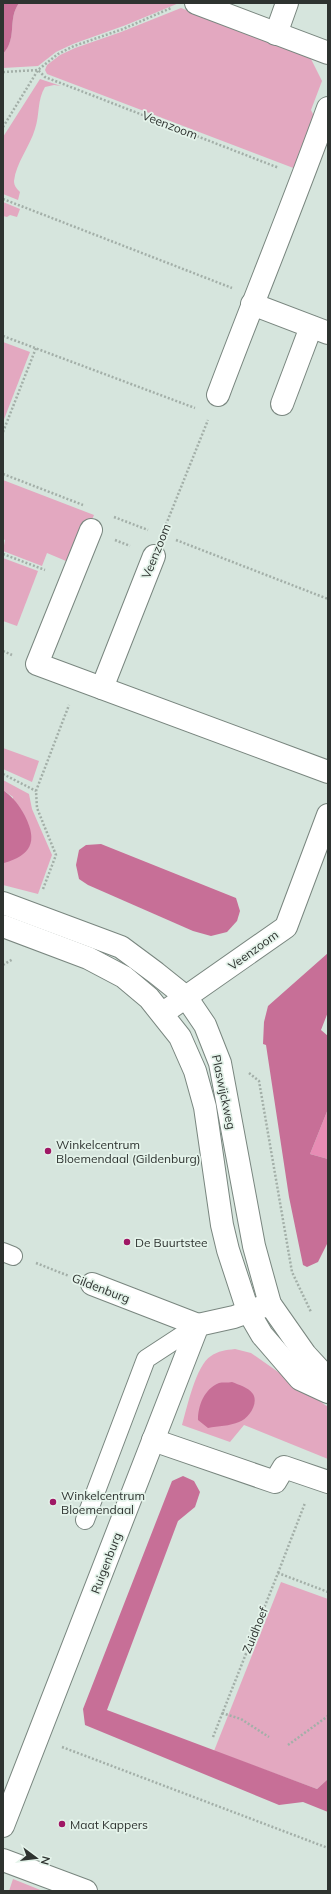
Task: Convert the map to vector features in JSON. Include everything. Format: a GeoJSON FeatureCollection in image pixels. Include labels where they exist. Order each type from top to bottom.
{"type":"FeatureCollection","features":[{"type":"Feature","properties":{"kind":"street"},"geometry":{"type":"LineString","coordinates":[[276,34],[287,3]]}},
{"type":"Feature","properties":{"kind":"street"},"geometry":{"type":"LineString","coordinates":[[187,4],[276,34],[328,54]]}},
{"type":"Feature","properties":{"kind":"street"},"geometry":{"type":"LineString","coordinates":[[214,405],[253,300],[303,177],[328,108]]}},
{"type":"Feature","properties":{"kind":"street"},"geometry":{"type":"LineString","coordinates":[[253,300],[320,330],[282,404]]}},
{"type":"Feature","properties":{"kind":"street"},"geometry":{"type":"LineString","coordinates":[[91,530],[37,664],[328,772]]}},
{"type":"Feature","properties":{"kind":"street","name":"Veenzoom"},"geometry":{"type":"LineString","coordinates":[[102,688],[154,556]]}},
{"type":"Feature","properties":{"kind":"street","name":"Veenzoom"},"geometry":{"type":"LineString","coordinates":[[162,1013],[186,998],[286,927],[328,815]]}},
{"type":"Feature","properties":{"kind":"street","name":"Plaswijckweg"},"geometry":{"type":"LineString","coordinates":[[3,903],[121,947],[186,998],[205,1025],[220,1062],[254,1246],[270,1304],[305,1354],[328,1379]]}},
{"type":"Feature","properties":{"kind":"street","name":"Plaswijckweg"},"geometry":{"type":"LineString","coordinates":[[3,926],[88,958],[124,978],[149,998],[180,1038],[195,1071],[205,1107],[222,1225],[228,1250],[248,1311],[262,1335],[300,1379],[328,1392]]}},
{"type":"Feature","properties":{"kind":"street","name":"Gildenburg"},"geometry":{"type":"LineString","coordinates":[[92,1284],[198,1325]]}},
{"type":"Feature","properties":{"kind":"street"},"geometry":{"type":"LineString","coordinates":[[198,1325],[234,1317],[270,1304]]}},
{"type":"Feature","properties":{"kind":"street","name":"Ruigenburg"},"geometry":{"type":"LineString","coordinates":[[3,1826],[198,1325]]}},
{"type":"Feature","properties":{"kind":"street"},"geometry":{"type":"LineString","coordinates":[[153,1440],[275,1482],[284,1467],[322,1480]]}},
{"type":"Feature","properties":{"kind":"street"},"geometry":{"type":"LineString","coordinates":[[3,1860],[86,1891]]}},
{"type":"Feature","properties":{"kind":"lane"},"geometry":{"type":"LineString","coordinates":[[85,1520],[146,1359],[198,1325]]}},
{"type":"Feature","properties":{"kind":"path"},"geometry":{"type":"LineString","coordinates":[[3,127],[38,70],[58,54],[74,46],[187,4]]}},
{"type":"Feature","properties":{"kind":"path"},"geometry":{"type":"LineString","coordinates":[[3,72],[38,70]]}},
{"type":"Feature","properties":{"kind":"path","name":"Veenzoom"},"geometry":{"type":"LineString","coordinates":[[38,70],[45,76],[303,177]]}},
{"type":"Feature","properties":{"kind":"path"},"geometry":{"type":"LineString","coordinates":[[3,199],[253,300]]}},
{"type":"Feature","properties":{"kind":"path"},"geometry":{"type":"LineString","coordinates":[[3,336],[214,405]]}},
{"type":"Feature","properties":{"kind":"path"},"geometry":{"type":"LineString","coordinates":[[3,432],[36,348]]}},
{"type":"Feature","properties":{"kind":"path","name":"Veenzoom"},"geometry":{"type":"LineString","coordinates":[[154,556],[214,405]]}},
{"type":"Feature","properties":{"kind":"path"},"geometry":{"type":"LineString","coordinates":[[91,530],[154,556]]}},
{"type":"Feature","properties":{"kind":"path"},"geometry":{"type":"LineString","coordinates":[[3,554],[70,580]]}},
{"type":"Feature","properties":{"kind":"path"},"geometry":{"type":"LineString","coordinates":[[41,896],[56,855],[37,808],[36,791],[78,680]]}},
{"type":"Feature","properties":{"kind":"path"},"geometry":{"type":"LineString","coordinates":[[3,774],[36,791]]}},
{"type":"Feature","properties":{"kind":"path","name":"Gildenburg"},"geometry":{"type":"LineString","coordinates":[[8,1254],[92,1284]]}},
{"type":"Feature","properties":{"kind":"path","name":"Zuidhoef"},"geometry":{"type":"LineString","coordinates":[[213,1737],[278,1573],[322,1480]]}},
{"type":"Feature","properties":{"kind":"path"},"geometry":{"type":"LineString","coordinates":[[278,1573],[328,1592]]}},
{"type":"Feature","properties":{"kind":"path"},"geometry":{"type":"LineString","coordinates":[[222,1713],[241,1719],[270,1737]]}},
{"type":"Feature","properties":{"kind":"path"},"geometry":{"type":"LineString","coordinates":[[288,1745],[328,1716]]}},
{"type":"Feature","properties":{"kind":"path"},"geometry":{"type":"LineString","coordinates":[[38,1738],[328,1848]]}},
{"type":"Feature","properties":{"kind":"shaded area"},"geometry":{"type":"Polygon","coordinates":[[[3,3],[19,3],[15,9],[8,48],[3,54],[3,3]]]}},
{"type":"Feature","properties":{"kind":"shaded area"},"geometry":{"type":"Polygon","coordinates":[[[19,3],[179,3],[126,25],[73,44],[56,52],[38,66],[3,68],[3,54],[10,41],[15,9],[19,3]]]}},
{"type":"Feature","properties":{"kind":"shaded area"},"geometry":{"type":"Polygon","coordinates":[[[181,8],[310,57],[322,81],[311,110],[315,118],[296,169],[47,74],[45,70],[47,65],[60,55],[75,48],[121,32],[181,8]]]}},
{"type":"Feature","properties":{"kind":"shaded area"},"geometry":{"type":"Polygon","coordinates":[[[40,79],[61,86],[54,85],[45,87],[42,92],[35,129],[15,174],[14,181],[20,192],[18,200],[3,194],[3,137],[40,79]]]}},
{"type":"Feature","properties":{"kind":"shaded area"},"geometry":{"type":"Polygon","coordinates":[[[3,202],[20,209],[17,217],[10,215],[7,217],[3,216],[3,202]]]}},
{"type":"Feature","properties":{"kind":"shaded area"},"geometry":{"type":"Polygon","coordinates":[[[3,342],[30,352],[3,422],[3,342]]]}},
{"type":"Feature","properties":{"kind":"shaded area"},"geometry":{"type":"Polygon","coordinates":[[[3,480],[94,515],[90,524],[83,521],[66,561],[47,553],[42,566],[3,551],[5,540],[3,539],[3,480]]]}},
{"type":"Feature","properties":{"kind":"shaded area"},"geometry":{"type":"Polygon","coordinates":[[[3,558],[38,571],[17,626],[3,621],[3,558]]]}},
{"type":"Feature","properties":{"kind":"shaded area"},"geometry":{"type":"Polygon","coordinates":[[[3,748],[39,761],[32,782],[3,769],[3,748]]]}},
{"type":"Feature","properties":{"kind":"shaded area"},"geometry":{"type":"Polygon","coordinates":[[[3,780],[29,794],[32,809],[52,855],[38,894],[3,885],[3,862],[13,797],[3,790],[3,780]]]}},
{"type":"Feature","properties":{"kind":"shaded area"},"geometry":{"type":"Polygon","coordinates":[[[3,790],[10,795],[20,808],[29,825],[31,833],[30,846],[26,851],[13,860],[4,863],[3,790]]]}},
{"type":"Feature","properties":{"kind":"shaded area"},"geometry":{"type":"Polygon","coordinates":[[[101,844],[236,898],[240,911],[237,921],[227,932],[211,936],[193,931],[88,885],[79,879],[76,865],[79,850],[86,845],[101,844]]]}},
{"type":"Feature","properties":{"kind":"shaded area"},"geometry":{"type":"Polygon","coordinates":[[[328,953],[328,1012],[321,1030],[328,1036],[328,1109],[310,1154],[328,1159],[328,1242],[318,1262],[307,1267],[303,1265],[289,1197],[266,1045],[263,1044],[264,1022],[268,1006],[328,953]]]}},
{"type":"Feature","properties":{"kind":"shaded area"},"geometry":{"type":"Polygon","coordinates":[[[328,1109],[328,1159],[310,1154],[328,1109]]]}},
{"type":"Feature","properties":{"kind":"shaded area"},"geometry":{"type":"Polygon","coordinates":[[[235,1349],[251,1353],[328,1407],[328,1459],[244,1425],[230,1442],[182,1425],[193,1388],[201,1368],[211,1356],[216,1353],[235,1349]]]}},
{"type":"Feature","properties":{"kind":"shaded area"},"geometry":{"type":"Polygon","coordinates":[[[232,1382],[246,1388],[253,1394],[255,1402],[252,1411],[246,1418],[239,1422],[208,1428],[198,1420],[199,1409],[203,1398],[209,1389],[214,1386],[220,1383],[232,1382]]]}},
{"type":"Feature","properties":{"kind":"shaded area"},"geometry":{"type":"Polygon","coordinates":[[[183,1476],[194,1481],[200,1492],[195,1507],[178,1521],[107,1710],[317,1789],[328,1779],[328,1812],[303,1802],[279,1805],[85,1725],[83,1709],[172,1481],[183,1476]]]}},
{"type":"Feature","properties":{"kind":"shaded area"},"geometry":{"type":"Polygon","coordinates":[[[281,1582],[328,1599],[328,1779],[317,1789],[214,1751],[281,1582]]]}},
{"type":"Feature","properties":{"kind":"shaded area"},"geometry":{"type":"Polygon","coordinates":[[[13,1879],[43,1891],[9,1891],[13,1879]]]}},
{"type":"Feature","properties":{"kind":"place","name":"Winkelcentrum Bloemendaal (Gildenburg)"},"geometry":{"type":"Point","coordinates":[48,1151]}},
{"type":"Feature","properties":{"kind":"place","name":"De Buurtstee"},"geometry":{"type":"Point","coordinates":[127,1242]}},
{"type":"Feature","properties":{"kind":"place","name":"Winkelcentrum Bloemendaal"},"geometry":{"type":"Point","coordinates":[53,1502]}},
{"type":"Feature","properties":{"kind":"place","name":"Maat Kappers"},"geometry":{"type":"Point","coordinates":[62,1824]}}]}
